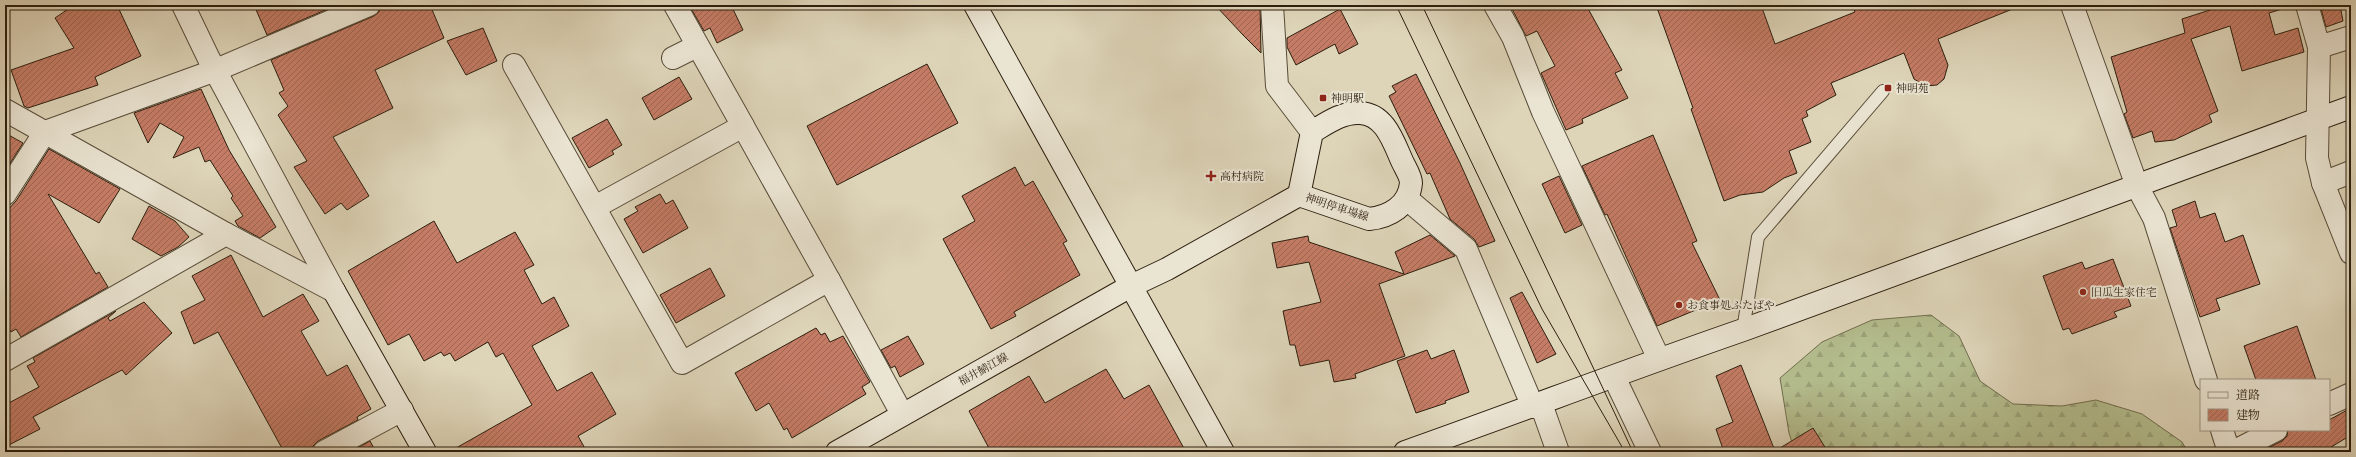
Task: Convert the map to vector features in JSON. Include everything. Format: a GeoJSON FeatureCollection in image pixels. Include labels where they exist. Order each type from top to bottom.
{"type":"FeatureCollection","features":[{"type":"Feature","properties":{"kind":"street"},"geometry":{"type":"LineString","coordinates":[[182,5],[334,292],[425,452]]}},
{"type":"Feature","properties":{"kind":"street"},"geometry":{"type":"LineString","coordinates":[[5,194],[46,132],[216,70],[368,5]]}},
{"type":"Feature","properties":{"kind":"street"},"geometry":{"type":"LineString","coordinates":[[675,5],[744,126],[902,414]]}},
{"type":"Feature","properties":{"kind":"street"},"geometry":{"type":"LineString","coordinates":[[975,5],[1050,138],[1129,287],[1166,349],[1223,452]]}},
{"type":"Feature","properties":{"kind":"street"},"geometry":{"type":"LineString","coordinates":[[1272,5],[1277,86],[1312,132],[1337,116],[1360,113],[1380,122],[1389,132],[1411,182],[1407,199],[1466,249],[1558,452]]}},
{"type":"Feature","properties":{"kind":"street"},"geometry":{"type":"LineString","coordinates":[[2072,5],[2137,186],[2154,218],[2206,379]]}},
{"type":"Feature","properties":{"kind":"street"},"geometry":{"type":"LineString","coordinates":[[2307,5],[2320,47],[2317,158],[2323,183],[2351,252]]}},
{"type":"Feature","properties":{"kind":"street"},"geometry":{"type":"LineString","coordinates":[[1497,6],[1513,37],[1543,112],[1658,359]]}},
{"type":"Feature","properties":{"kind":"street"},"geometry":{"type":"LineString","coordinates":[[2320,47],[2351,37]]}},
{"type":"Feature","properties":{"kind":"street"},"geometry":{"type":"LineString","coordinates":[[673,58],[697,46]]}},
{"type":"Feature","properties":{"kind":"street"},"geometry":{"type":"LineString","coordinates":[[514,65],[682,363],[829,280]]}},
{"type":"Feature","properties":{"kind":"street"},"geometry":{"type":"LineString","coordinates":[[1405,452],[1537,406],[1658,359],[1743,330],[2351,107]]}},
{"type":"Feature","properties":{"kind":"street"},"geometry":{"type":"LineString","coordinates":[[5,110],[226,234],[334,292]]}},
{"type":"Feature","properties":{"kind":"street"},"geometry":{"type":"LineString","coordinates":[[595,207],[744,126]]}},
{"type":"Feature","properties":{"kind":"street","name":"神明停車場線"},"geometry":{"type":"LineString","coordinates":[[1299,195],[1312,132]]}},
{"type":"Feature","properties":{"kind":"street"},"geometry":{"type":"LineString","coordinates":[[2323,183],[2351,172]]}},
{"type":"Feature","properties":{"kind":"street","name":"神明停車場線"},"geometry":{"type":"LineString","coordinates":[[1129,287],[1167,269],[1299,195],[1369,219],[1387,215],[1398,209],[1407,199]]}},
{"type":"Feature","properties":{"kind":"street"},"geometry":{"type":"LineString","coordinates":[[5,360],[226,234]]}},
{"type":"Feature","properties":{"kind":"street","name":"福井鯖江線"},"geometry":{"type":"LineString","coordinates":[[837,452],[1129,287]]}},
{"type":"Feature","properties":{"kind":"street"},"geometry":{"type":"LineString","coordinates":[[1614,377],[1650,452]]}},
{"type":"Feature","properties":{"kind":"street"},"geometry":{"type":"LineString","coordinates":[[2330,404],[2351,394]]}},
{"type":"Feature","properties":{"kind":"street"},"geometry":{"type":"LineString","coordinates":[[324,452],[402,410]]}},
{"type":"Feature","properties":{"kind":"street"},"geometry":{"type":"LineString","coordinates":[[2222,431],[2229,452]]}},
{"type":"Feature","properties":{"kind":"street"},"geometry":{"type":"LineString","coordinates":[[2232,452],[2274,431]]}},
{"type":"Feature","properties":{"kind":"lane"},"geometry":{"type":"LineString","coordinates":[[1743,330],[1758,237],[1884,92]]}},
{"type":"Feature","properties":{"kind":"green space"},"geometry":{"type":"Polygon","coordinates":[[[1931,315],[1959,336],[1980,381],[2013,404],[2062,406],[2096,400],[2142,414],[2182,442],[2188,452],[1795,452],[1789,433],[1780,378],[1822,342],[1872,320],[1931,315]]]}},
{"type":"Feature","properties":{"kind":"building"},"geometry":{"type":"Polygon","coordinates":[[[74,5],[117,5],[141,56],[95,77],[98,85],[28,108],[24,106],[11,70],[74,48],[55,18],[74,5]]]}},
{"type":"Feature","properties":{"kind":"building"},"geometry":{"type":"Polygon","coordinates":[[[254,5],[337,5],[267,35],[254,5]]]}},
{"type":"Feature","properties":{"kind":"building"},"geometry":{"type":"Polygon","coordinates":[[[381,5],[430,5],[444,38],[375,70],[393,108],[333,137],[369,196],[347,210],[341,203],[325,214],[294,167],[307,161],[278,115],[288,106],[279,93],[284,90],[271,60],[374,16],[379,12],[381,5]]]}},
{"type":"Feature","properties":{"kind":"building"},"geometry":{"type":"Polygon","coordinates":[[[689,5],[731,5],[743,30],[717,43],[710,28],[704,31],[689,5]]]}},
{"type":"Feature","properties":{"kind":"building"},"geometry":{"type":"Polygon","coordinates":[[[1215,5],[1260,5],[1261,53],[1243,35],[1215,5]]]}},
{"type":"Feature","properties":{"kind":"building"},"geometry":{"type":"Polygon","coordinates":[[[1510,5],[1586,5],[1622,70],[1615,73],[1628,98],[1582,119],[1583,123],[1566,130],[1541,73],[1555,66],[1537,31],[1526,36],[1510,5]]]}},
{"type":"Feature","properties":{"kind":"building"},"geometry":{"type":"Polygon","coordinates":[[[1656,5],[1761,5],[1775,44],[1855,12],[1852,5],[2020,6],[1938,39],[1948,65],[1944,79],[1937,85],[1925,86],[1914,79],[1904,53],[1831,83],[1836,95],[1806,111],[1808,116],[1802,119],[1811,142],[1789,151],[1797,173],[1784,178],[1763,192],[1740,195],[1724,201],[1656,5]]]}},
{"type":"Feature","properties":{"kind":"building"},"geometry":{"type":"Polygon","coordinates":[[[2212,5],[2281,5],[2282,9],[2269,13],[2275,35],[2298,28],[2304,52],[2242,71],[2230,26],[2191,39],[2218,111],[2209,115],[2212,122],[2174,140],[2155,142],[2152,131],[2133,138],[2124,114],[2127,112],[2111,57],[2185,33],[2182,19],[2213,9],[2212,5]]]}},
{"type":"Feature","properties":{"kind":"building"},"geometry":{"type":"Polygon","coordinates":[[[2320,5],[2340,5],[2343,21],[2326,27],[2320,5]]]}},
{"type":"Feature","properties":{"kind":"building"},"geometry":{"type":"Polygon","coordinates":[[[1340,9],[1358,44],[1339,54],[1335,44],[1296,65],[1287,47],[1287,38],[1340,9]]]}},
{"type":"Feature","properties":{"kind":"building"},"geometry":{"type":"Polygon","coordinates":[[[483,28],[497,61],[466,75],[447,41],[483,28]]]}},
{"type":"Feature","properties":{"kind":"building"},"geometry":{"type":"Polygon","coordinates":[[[927,64],[958,123],[837,185],[807,126],[927,64]]]}},
{"type":"Feature","properties":{"kind":"building"},"geometry":{"type":"Polygon","coordinates":[[[1416,74],[1460,163],[1495,241],[1479,247],[1474,239],[1450,219],[1430,173],[1427,174],[1389,96],[1396,92],[1392,86],[1416,74]]]}},
{"type":"Feature","properties":{"kind":"building"},"geometry":{"type":"Polygon","coordinates":[[[679,77],[692,99],[654,120],[642,98],[679,77]]]}},
{"type":"Feature","properties":{"kind":"building"},"geometry":{"type":"Polygon","coordinates":[[[201,89],[229,150],[276,227],[260,238],[238,226],[235,221],[243,216],[231,198],[233,196],[210,160],[205,162],[199,147],[173,158],[184,137],[160,123],[148,143],[134,113],[201,89]]]}},
{"type":"Feature","properties":{"kind":"building"},"geometry":{"type":"Polygon","coordinates":[[[607,119],[622,145],[612,151],[614,154],[589,168],[572,138],[607,119]]]}},
{"type":"Feature","properties":{"kind":"building"},"geometry":{"type":"Polygon","coordinates":[[[5,133],[23,143],[5,171],[5,133]]]}},
{"type":"Feature","properties":{"kind":"building"},"geometry":{"type":"Polygon","coordinates":[[[1653,135],[1697,241],[1692,243],[1720,300],[1657,326],[1607,214],[1605,215],[1582,166],[1653,135]]]}},
{"type":"Feature","properties":{"kind":"building"},"geometry":{"type":"Polygon","coordinates":[[[49,149],[120,189],[99,223],[48,194],[96,274],[99,272],[108,287],[21,337],[16,329],[11,332],[5,321],[5,213],[16,201],[49,149]]]}},
{"type":"Feature","properties":{"kind":"building"},"geometry":{"type":"Polygon","coordinates":[[[1015,167],[1025,186],[1033,181],[1067,241],[1063,243],[1080,275],[1014,312],[1016,316],[991,329],[943,239],[975,221],[962,196],[1015,167]]]}},
{"type":"Feature","properties":{"kind":"building"},"geometry":{"type":"Polygon","coordinates":[[[1559,176],[1582,225],[1565,233],[1542,184],[1559,176]]]}},
{"type":"Feature","properties":{"kind":"building"},"geometry":{"type":"Polygon","coordinates":[[[660,194],[666,204],[673,200],[688,228],[643,253],[624,219],[638,211],[635,207],[660,194]]]}},
{"type":"Feature","properties":{"kind":"building"},"geometry":{"type":"Polygon","coordinates":[[[2195,201],[2200,218],[2215,213],[2225,242],[2243,235],[2260,284],[2216,299],[2220,310],[2200,317],[2170,228],[2177,226],[2172,210],[2195,201]]]}},
{"type":"Feature","properties":{"kind":"building"},"geometry":{"type":"Polygon","coordinates":[[[149,206],[175,221],[189,237],[178,247],[161,256],[132,239],[149,206]]]}},
{"type":"Feature","properties":{"kind":"building"},"geometry":{"type":"Polygon","coordinates":[[[434,221],[457,263],[515,232],[534,265],[524,270],[542,304],[554,297],[569,326],[532,346],[557,391],[592,372],[616,414],[578,436],[587,452],[449,452],[532,405],[503,353],[496,357],[488,342],[455,361],[450,353],[444,356],[441,352],[424,361],[409,334],[388,345],[348,271],[434,221]]]}},
{"type":"Feature","properties":{"kind":"building"},"geometry":{"type":"Polygon","coordinates":[[[1430,235],[1455,256],[1379,284],[1405,356],[1355,374],[1356,378],[1334,382],[1329,360],[1300,366],[1295,345],[1290,345],[1283,311],[1321,302],[1309,262],[1277,268],[1272,243],[1308,236],[1309,242],[1404,274],[1395,252],[1430,235]]]}},
{"type":"Feature","properties":{"kind":"building"},"geometry":{"type":"Polygon","coordinates":[[[231,255],[263,317],[303,294],[319,321],[301,331],[327,376],[347,365],[371,409],[357,417],[358,420],[318,441],[313,446],[312,452],[284,452],[218,332],[194,344],[181,312],[205,300],[192,276],[231,255]]]}},
{"type":"Feature","properties":{"kind":"building"},"geometry":{"type":"Polygon","coordinates":[[[2113,259],[2131,306],[2114,312],[2117,317],[2072,334],[2069,328],[2063,330],[2043,276],[2082,262],[2085,269],[2113,259]]]}},
{"type":"Feature","properties":{"kind":"building"},"geometry":{"type":"Polygon","coordinates":[[[710,268],[725,296],[676,323],[660,295],[710,268]]]}},
{"type":"Feature","properties":{"kind":"building"},"geometry":{"type":"Polygon","coordinates":[[[1522,292],[1556,354],[1537,363],[1510,298],[1522,292]]]}},
{"type":"Feature","properties":{"kind":"building"},"geometry":{"type":"Polygon","coordinates":[[[144,302],[172,333],[126,375],[122,370],[33,417],[40,429],[5,447],[5,405],[39,387],[27,366],[35,362],[33,358],[116,311],[108,318],[110,321],[144,302]]]}},
{"type":"Feature","properties":{"kind":"building"},"geometry":{"type":"Polygon","coordinates":[[[2297,326],[2316,379],[2256,379],[2244,346],[2297,326]]]}},
{"type":"Feature","properties":{"kind":"building"},"geometry":{"type":"Polygon","coordinates":[[[816,328],[821,335],[825,333],[830,342],[843,336],[870,382],[862,387],[866,394],[792,438],[787,428],[784,430],[769,403],[756,411],[735,373],[816,328]]]}},
{"type":"Feature","properties":{"kind":"building"},"geometry":{"type":"Polygon","coordinates":[[[908,336],[924,364],[900,377],[895,366],[891,368],[881,350],[908,336]]]}},
{"type":"Feature","properties":{"kind":"building"},"geometry":{"type":"Polygon","coordinates":[[[1427,350],[1431,359],[1454,350],[1469,392],[1445,401],[1446,403],[1416,413],[1397,361],[1427,350]]]}},
{"type":"Feature","properties":{"kind":"building"},"geometry":{"type":"Polygon","coordinates":[[[1741,365],[1775,451],[1813,428],[1828,452],[1724,452],[1716,429],[1733,422],[1716,376],[1741,365]]]}},
{"type":"Feature","properties":{"kind":"building"},"geometry":{"type":"Polygon","coordinates":[[[1106,369],[1124,399],[1149,385],[1186,452],[991,452],[969,411],[1029,376],[1045,403],[1106,369]]]}},
{"type":"Feature","properties":{"kind":"building"},"geometry":{"type":"Polygon","coordinates":[[[2351,408],[2351,435],[2323,452],[2260,452],[2282,441],[2287,436],[2288,431],[2330,431],[2330,419],[2351,408]]]}},
{"type":"Feature","properties":{"kind":"building"},"geometry":{"type":"Polygon","coordinates":[[[370,441],[376,452],[350,452],[370,441]]]}},
{"type":"Feature","properties":{"kind":"tram line"},"geometry":{"type":"LineString","coordinates":[[1396,5],[1542,309],[1625,452]]}},
{"type":"Feature","properties":{"kind":"tram line"},"geometry":{"type":"LineString","coordinates":[[1422,5],[1633,452]]}},
{"type":"Feature","properties":{"kind":"place","name":"神明苑"},"geometry":{"type":"Point","coordinates":[1888,88]}},
{"type":"Feature","properties":{"kind":"place","name":"神明駅"},"geometry":{"type":"Point","coordinates":[1323,98]}},
{"type":"Feature","properties":{"kind":"place","name":"高村病院"},"geometry":{"type":"Point","coordinates":[1211,176]}},
{"type":"Feature","properties":{"kind":"place","name":"旧瓜生家住宅"},"geometry":{"type":"Point","coordinates":[2083,292]}},
{"type":"Feature","properties":{"kind":"place","name":"お食事処ふたばや"},"geometry":{"type":"Point","coordinates":[1679,305]}}]}
